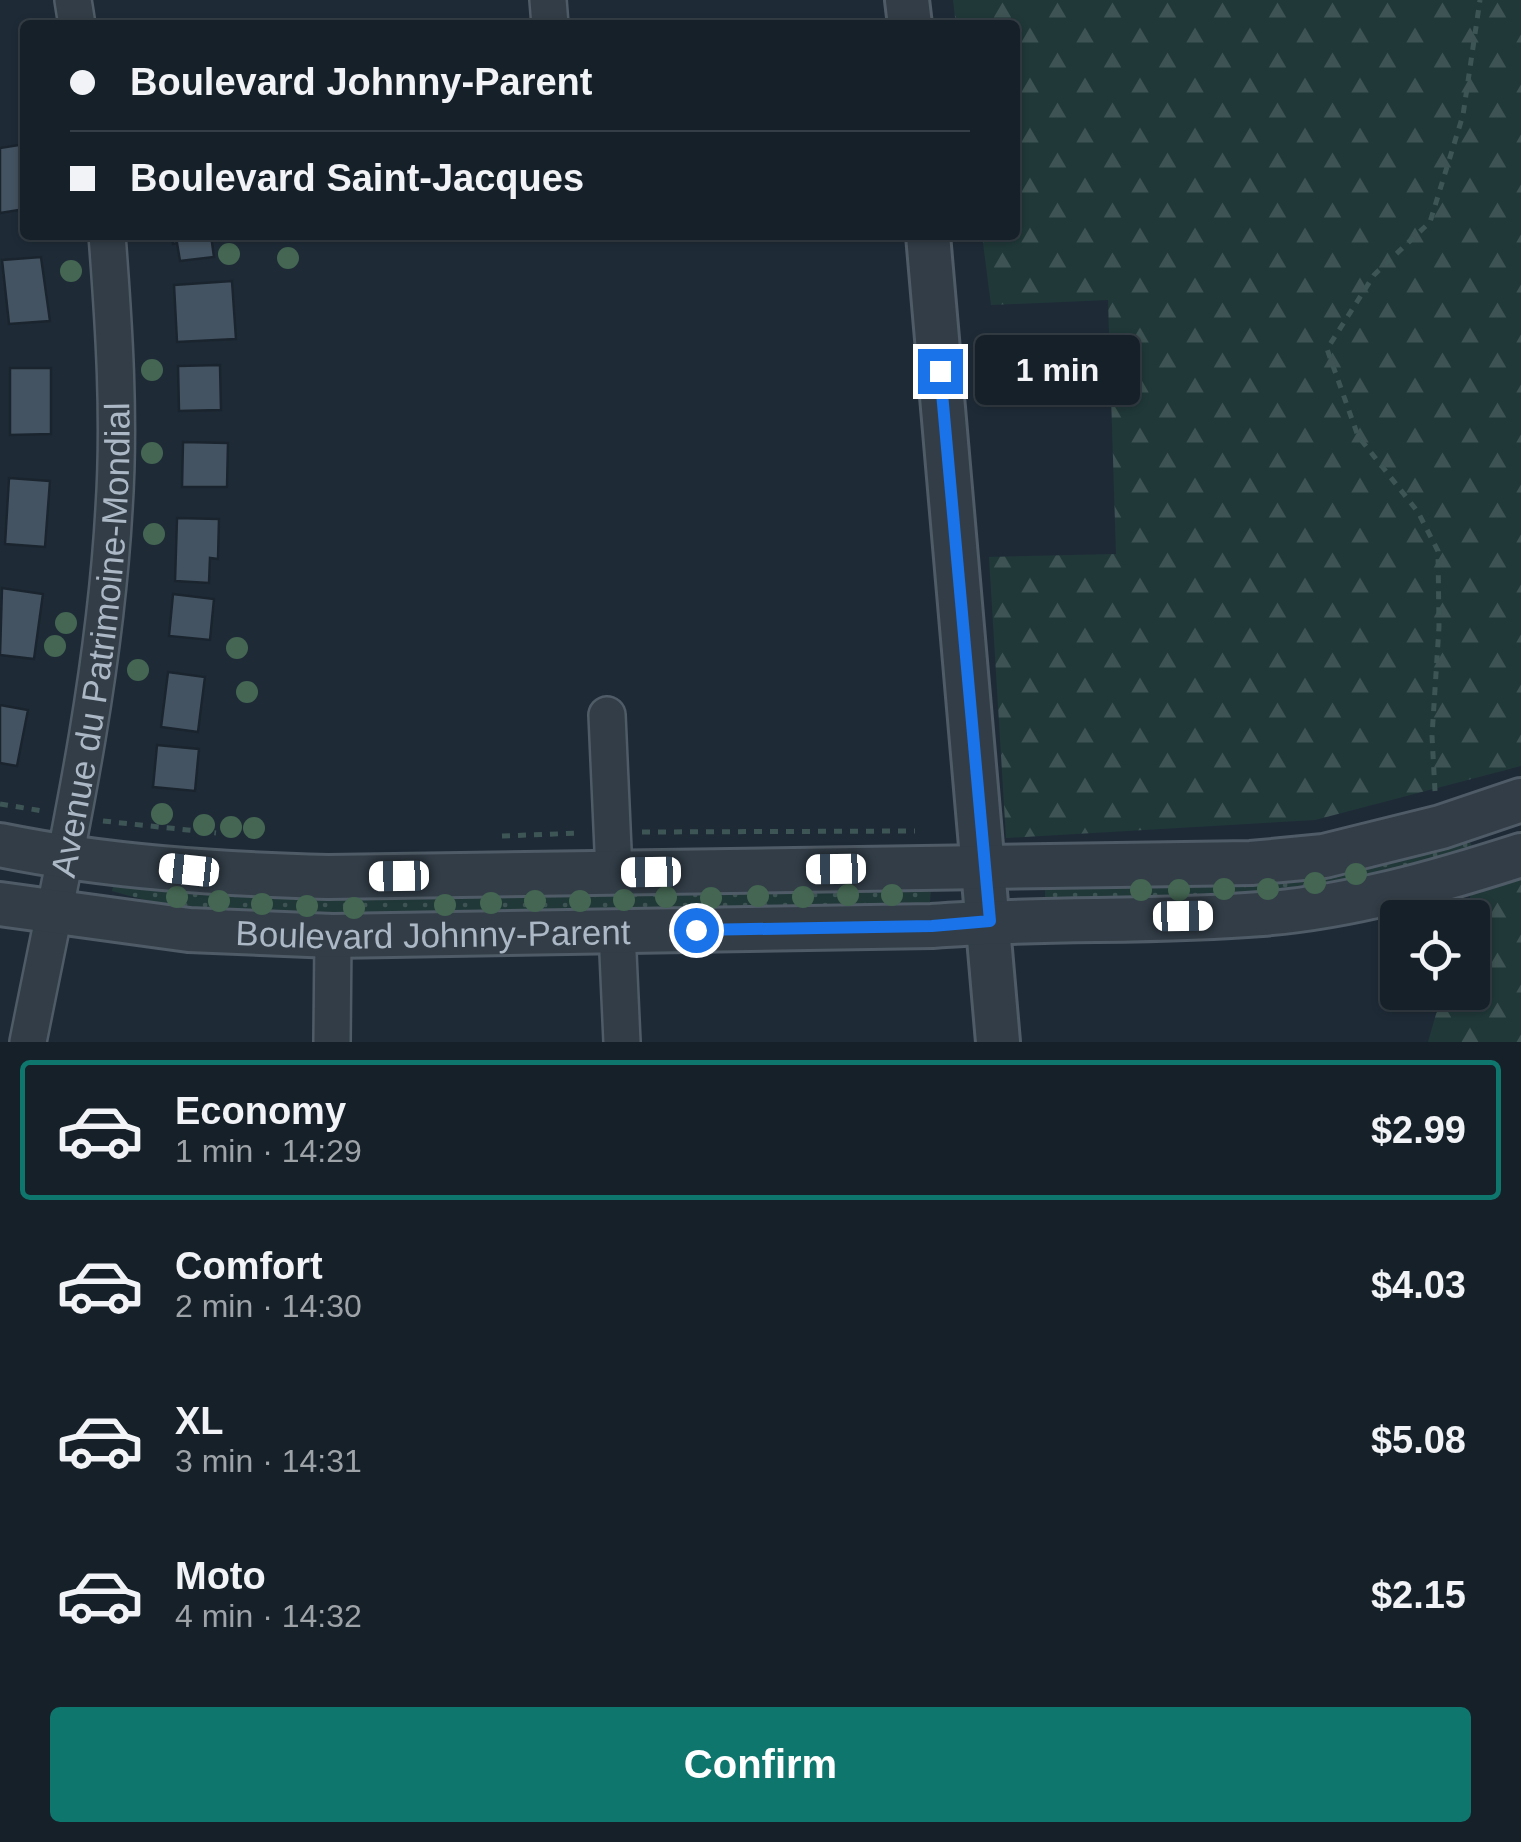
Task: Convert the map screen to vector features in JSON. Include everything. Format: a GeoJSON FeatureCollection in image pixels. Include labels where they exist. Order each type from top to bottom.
{"type":"FeatureCollection","features":[{"type":"Feature","properties":{"kind":"street","name":"Avenue du Patrimoine-Mondial"},"geometry":{"type":"LineString","coordinates":[[28,1042],[96,680],[114,508],[115,334],[107,240]]}},
{"type":"Feature","properties":{"kind":"street"},"geometry":{"type":"LineString","coordinates":[[928,240],[998,1042]]}},
{"type":"Feature","properties":{"kind":"street"},"geometry":{"type":"LineString","coordinates":[[607,716],[614,852]]}},
{"type":"Feature","properties":{"kind":"street","name":"Boulevard Johnny-Parent"},"geometry":{"type":"LineString","coordinates":[[0,844],[63,858],[223,874],[328,878],[614,852],[984,867],[1251,863],[1324,856],[1441,827],[1521,800]]}},
{"type":"Feature","properties":{"kind":"street","name":"Boulevard Johnny-Parent"},"geometry":{"type":"LineString","coordinates":[[0,904],[190,930],[334,936],[932,926],[1260,914],[1329,906],[1450,878],[1521,854]]}},
{"type":"Feature","properties":{"kind":"street"},"geometry":{"type":"LineString","coordinates":[[616,931],[622,1042]]}},
{"type":"Feature","properties":{"kind":"street"},"geometry":{"type":"LineString","coordinates":[[332,1042],[334,936]]}},
{"type":"Feature","properties":{"kind":"path"},"geometry":{"type":"LineString","coordinates":[[1441,827],[1432,736],[1439,627],[1438,551],[1418,512],[1358,436],[1327,349],[1374,275],[1430,222],[1463,115],[1480,0]]}},
{"type":"Feature","properties":{"kind":"path"},"geometry":{"type":"LineString","coordinates":[[0,804],[125,825],[223,834]]}},
{"type":"Feature","properties":{"kind":"path"},"geometry":{"type":"LineString","coordinates":[[496,836],[614,852],[912,829],[926,837]]}},
{"type":"Feature","properties":{"kind":"green space"},"geometry":{"type":"Polygon","coordinates":[[[953,0],[1521,0],[1521,766],[1315,820],[1006,838],[989,557],[1116,554],[1108,300],[991,305],[983,240],[1020,240],[1020,20],[955,20],[953,0]]]}},
{"type":"Feature","properties":{"kind":"green space"},"geometry":{"type":"Polygon","coordinates":[[[1467,837],[1473,848],[1389,875],[1279,894],[1045,899],[1045,885],[1467,837]]]}},
{"type":"Feature","properties":{"kind":"green space"},"geometry":{"type":"Polygon","coordinates":[[[1521,865],[1521,1042],[1428,1042],[1437,1010],[1490,1010],[1490,900],[1469,900],[1477,878],[1521,865]]]}},
{"type":"Feature","properties":{"kind":"green space"},"geometry":{"type":"Polygon","coordinates":[[[115,879],[931,887],[930,903],[303,918],[206,911],[159,903],[112,891],[115,879]]]}},
{"type":"Feature","properties":{"kind":"building"},"geometry":{"type":"Polygon","coordinates":[[[20,145],[20,210],[0,213],[0,148],[20,145]]]}},
{"type":"Feature","properties":{"kind":"building"},"geometry":{"type":"Polygon","coordinates":[[[173,240],[212,240],[214,257],[180,261],[177,243],[173,244],[173,240]]]}},
{"type":"Feature","properties":{"kind":"building"},"geometry":{"type":"Polygon","coordinates":[[[41,257],[50,321],[9,324],[2,260],[41,257]]]}},
{"type":"Feature","properties":{"kind":"building"},"geometry":{"type":"Polygon","coordinates":[[[232,281],[236,339],[177,342],[174,285],[232,281]]]}},
{"type":"Feature","properties":{"kind":"building"},"geometry":{"type":"Polygon","coordinates":[[[220,365],[221,410],[179,411],[178,366],[220,365]]]}},
{"type":"Feature","properties":{"kind":"building"},"geometry":{"type":"Polygon","coordinates":[[[10,368],[51,368],[51,434],[10,435],[10,368]]]}},
{"type":"Feature","properties":{"kind":"building"},"geometry":{"type":"Polygon","coordinates":[[[183,442],[228,443],[227,487],[182,487],[183,442]]]}},
{"type":"Feature","properties":{"kind":"building"},"geometry":{"type":"Polygon","coordinates":[[[9,478],[50,481],[45,547],[5,544],[9,478]]]}},
{"type":"Feature","properties":{"kind":"building"},"geometry":{"type":"Polygon","coordinates":[[[177,518],[219,519],[218,559],[210,558],[209,583],[175,581],[177,518]]]}},
{"type":"Feature","properties":{"kind":"building"},"geometry":{"type":"Polygon","coordinates":[[[2,588],[43,594],[34,659],[0,655],[2,588]]]}},
{"type":"Feature","properties":{"kind":"building"},"geometry":{"type":"Polygon","coordinates":[[[173,594],[214,599],[210,640],[169,636],[173,594]]]}},
{"type":"Feature","properties":{"kind":"building"},"geometry":{"type":"Polygon","coordinates":[[[168,672],[205,677],[198,732],[161,727],[168,672]]]}},
{"type":"Feature","properties":{"kind":"building"},"geometry":{"type":"Polygon","coordinates":[[[0,705],[28,710],[17,766],[0,763],[0,705]]]}},
{"type":"Feature","properties":{"kind":"building"},"geometry":{"type":"Polygon","coordinates":[[[157,745],[199,749],[195,791],[153,787],[157,745]]]}},
{"type":"Feature","properties":{"kind":"route"},"geometry":{"type":"LineString","coordinates":[[696,930],[932,926],[990,921],[940,371]]}}]}
